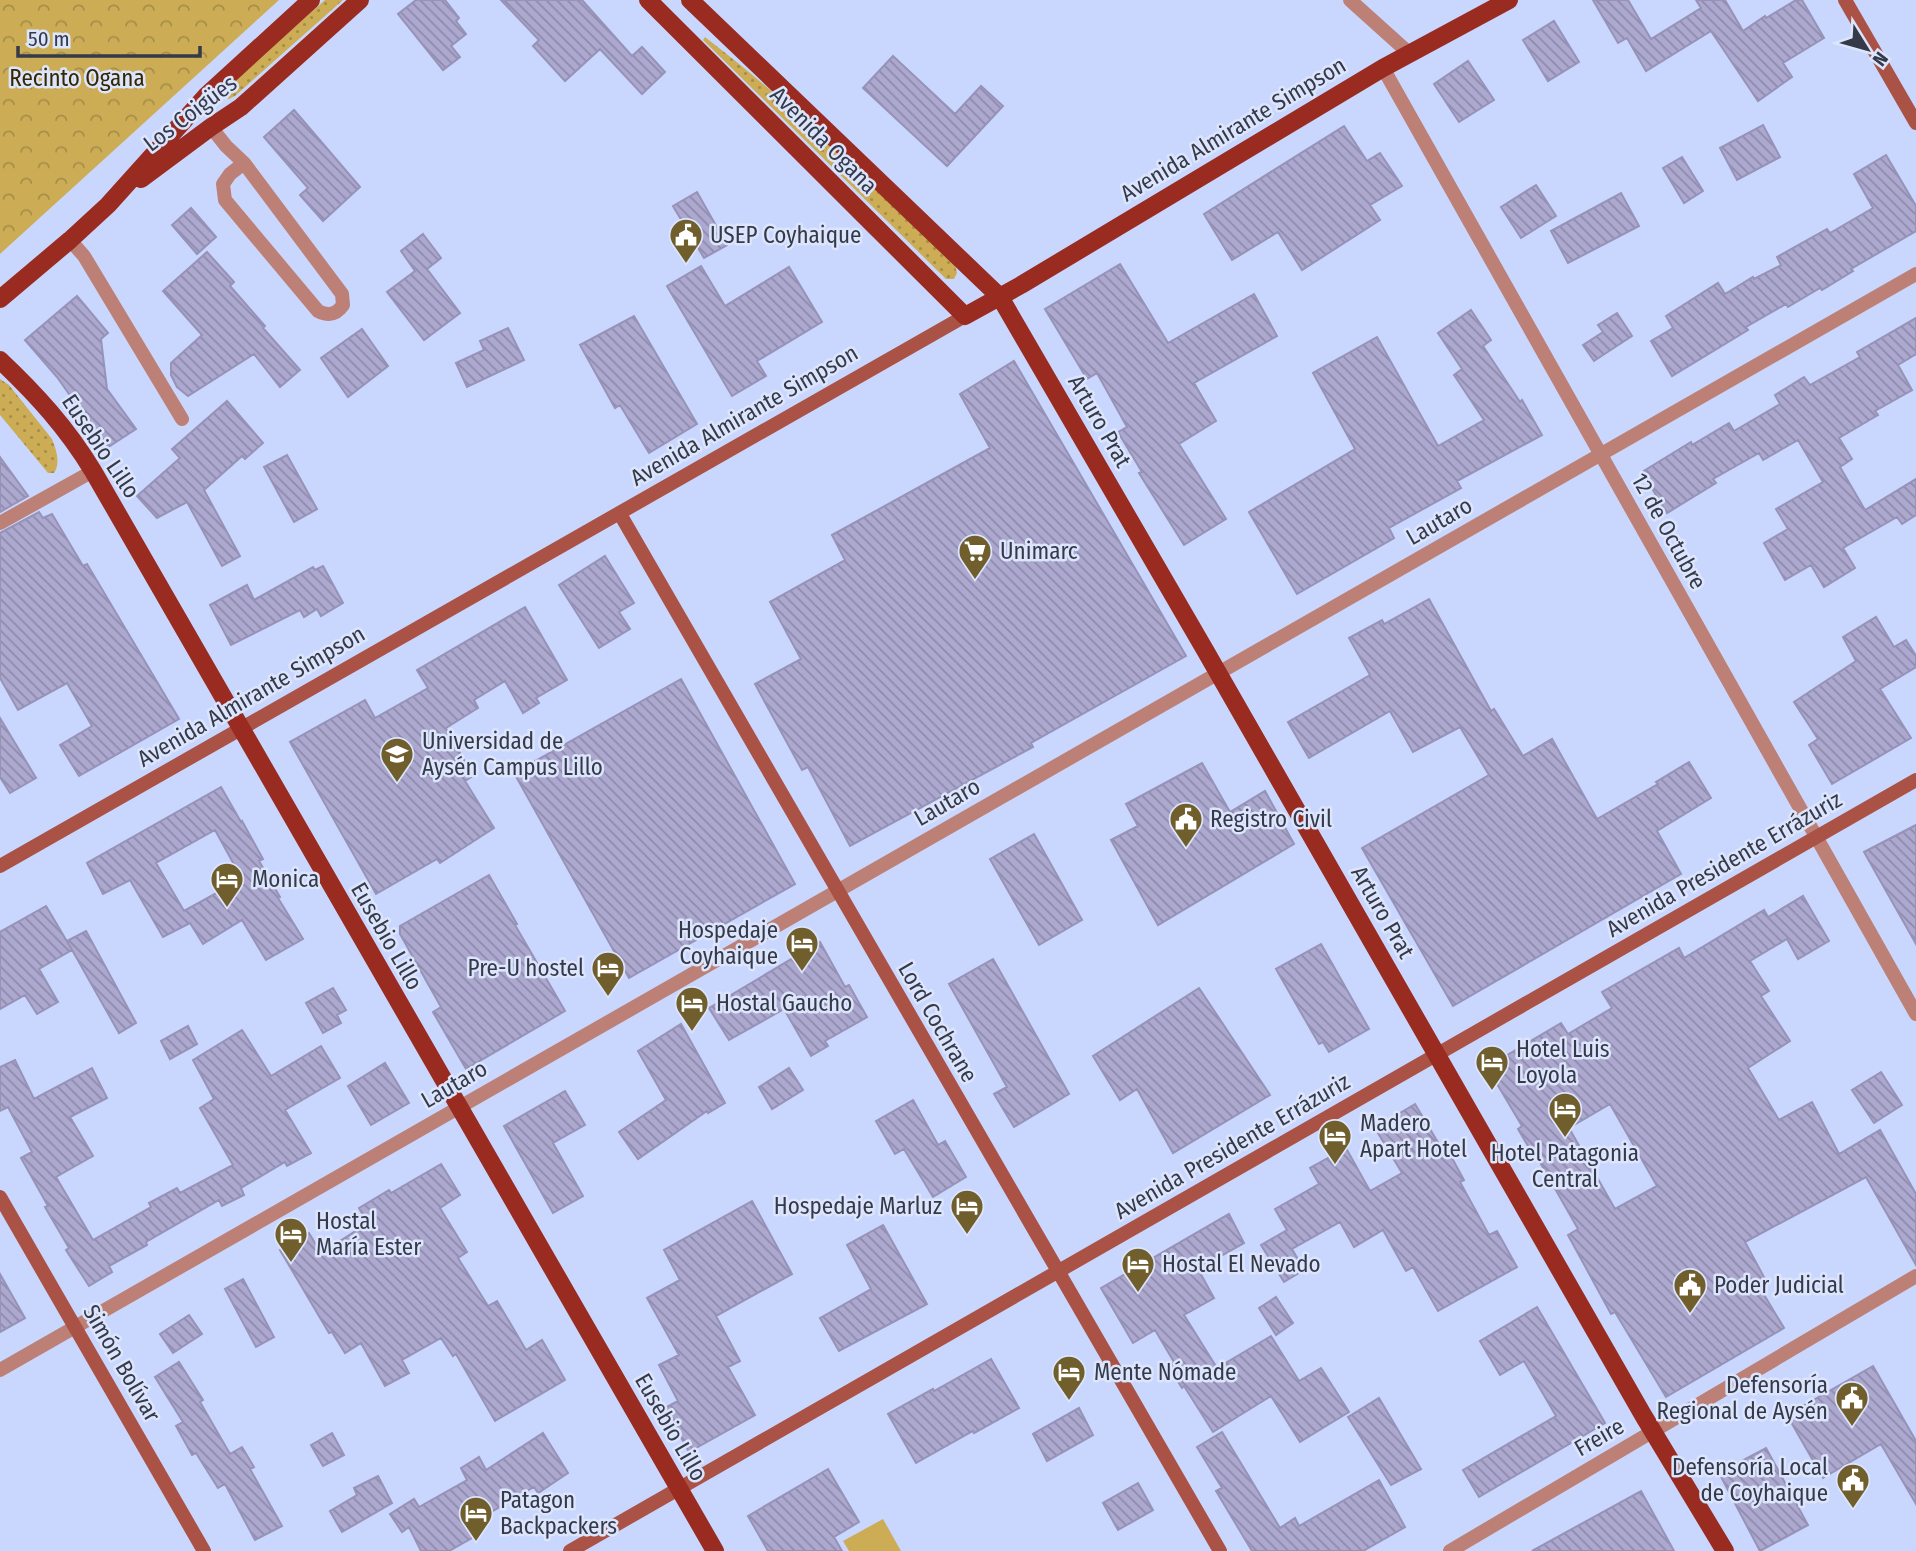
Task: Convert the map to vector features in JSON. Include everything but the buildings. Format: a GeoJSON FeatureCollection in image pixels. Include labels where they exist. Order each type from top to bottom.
{"type":"FeatureCollection","features":[{"type":"Feature","properties":{"kind":"main road","name":"Los Coigües"},"geometry":{"type":"LineString","coordinates":[[0,299],[108,205],[206,96],[312,0]]}},
{"type":"Feature","properties":{"kind":"main road","name":"Los Coigües"},"geometry":{"type":"LineString","coordinates":[[108,205],[211,127],[242,107],[360,0]]}},
{"type":"Feature","properties":{"kind":"main road","name":"Avenida Ogana"},"geometry":{"type":"LineString","coordinates":[[648,0],[965,316]]}},
{"type":"Feature","properties":{"kind":"main road","name":"Avenida Ogana"},"geometry":{"type":"LineString","coordinates":[[690,0],[1000,297]]}},
{"type":"Feature","properties":{"kind":"main road","name":"Avenida Almirante Simpson"},"geometry":{"type":"LineString","coordinates":[[0,866],[1000,297],[1383,68],[1509,0]]}},
{"type":"Feature","properties":{"kind":"main road"},"geometry":{"type":"LineString","coordinates":[[1846,0],[1916,123]]}},
{"type":"Feature","properties":{"kind":"main road","name":"Arturo Prat"},"geometry":{"type":"LineString","coordinates":[[1000,297],[1653,1432],[1725,1551]]}},
{"type":"Feature","properties":{"kind":"main road","name":"Eusebio Lillo"},"geometry":{"type":"LineString","coordinates":[[0,360],[49,408],[93,471],[715,1551]]}},
{"type":"Feature","properties":{"kind":"main road","name":"Lord Cochrane"},"geometry":{"type":"LineString","coordinates":[[620,514],[1220,1551]]}},
{"type":"Feature","properties":{"kind":"main road","name":"Avenida Presidente Errázuriz"},"geometry":{"type":"LineString","coordinates":[[570,1551],[1916,780]]}},
{"type":"Feature","properties":{"kind":"main road","name":"Simón Bolívar"},"geometry":{"type":"LineString","coordinates":[[0,1197],[204,1551]]}},
{"type":"Feature","properties":{"kind":"street"},"geometry":{"type":"LineString","coordinates":[[1350,0],[1410,54]]}},
{"type":"Feature","properties":{"kind":"street","name":"12 de Octubre"},"geometry":{"type":"LineString","coordinates":[[1383,68],[1916,1014]]}},
{"type":"Feature","properties":{"kind":"street"},"geometry":{"type":"LineString","coordinates":[[211,127],[244,163],[342,294],[343,305],[335,313],[329,315],[318,311],[225,200],[223,184],[230,174],[244,163]]}},
{"type":"Feature","properties":{"kind":"street"},"geometry":{"type":"LineString","coordinates":[[70,240],[84,256],[182,419]]}},
{"type":"Feature","properties":{"kind":"street","name":"Lautaro"},"geometry":{"type":"LineString","coordinates":[[0,1370],[1916,274]]}},
{"type":"Feature","properties":{"kind":"street"},"geometry":{"type":"LineString","coordinates":[[0,523],[93,471]]}},
{"type":"Feature","properties":{"kind":"street","name":"Freire"},"geometry":{"type":"LineString","coordinates":[[1450,1551],[1916,1276]]}},
{"type":"Feature","properties":{"kind":"green space","name":"Recinto Ogana"},"geometry":{"type":"Polygon","coordinates":[[[0,0],[279,0],[0,254],[0,0]]]}},
{"type":"Feature","properties":{"kind":"green space"},"geometry":{"type":"Polygon","coordinates":[[[325,0],[343,0],[235,96],[229,99],[225,97],[228,86],[325,0]]]}},
{"type":"Feature","properties":{"kind":"green space"},"geometry":{"type":"Polygon","coordinates":[[[705,37],[803,118],[895,205],[955,265],[957,273],[954,279],[946,279],[703,40],[705,37]]]}},
{"type":"Feature","properties":{"kind":"green space"},"geometry":{"type":"Polygon","coordinates":[[[0,379],[9,385],[52,439],[57,460],[54,473],[48,473],[0,415],[0,379]]]}},
{"type":"Feature","properties":{"kind":"green space"},"geometry":{"type":"Polygon","coordinates":[[[883,1519],[901,1551],[849,1551],[843,1541],[883,1519]]]}},
{"type":"Feature","properties":{"kind":"place","name":"USEP Coyhaique"},"geometry":{"type":"Point","coordinates":[686,265]}},
{"type":"Feature","properties":{"kind":"place","name":"Unimarc"},"geometry":{"type":"Point","coordinates":[975,581]}},
{"type":"Feature","properties":{"kind":"place","name":"Universidad de Aysén Campus Lillo"},"geometry":{"type":"Point","coordinates":[397,784]}},
{"type":"Feature","properties":{"kind":"place","name":"Registro Civil"},"geometry":{"type":"Point","coordinates":[1186,849]}},
{"type":"Feature","properties":{"kind":"place","name":"Monica"},"geometry":{"type":"Point","coordinates":[227,909]}},
{"type":"Feature","properties":{"kind":"place","name":"Hospedaje Coyhaique"},"geometry":{"type":"Point","coordinates":[802,973]}},
{"type":"Feature","properties":{"kind":"place","name":"Pre-U hostel"},"geometry":{"type":"Point","coordinates":[608,998]}},
{"type":"Feature","properties":{"kind":"place","name":"Hostal Gaucho"},"geometry":{"type":"Point","coordinates":[692,1033]}},
{"type":"Feature","properties":{"kind":"place","name":"Hotel Luis Loyola"},"geometry":{"type":"Point","coordinates":[1492,1092]}},
{"type":"Feature","properties":{"kind":"place","name":"Hotel Patagonia Central"},"geometry":{"type":"Point","coordinates":[1565,1139]}},
{"type":"Feature","properties":{"kind":"place","name":"Madero Apart Hotel"},"geometry":{"type":"Point","coordinates":[1335,1166]}},
{"type":"Feature","properties":{"kind":"place","name":"Hospedaje Marluz"},"geometry":{"type":"Point","coordinates":[967,1236]}},
{"type":"Feature","properties":{"kind":"place","name":"Hostal María Ester"},"geometry":{"type":"Point","coordinates":[291,1264]}},
{"type":"Feature","properties":{"kind":"place","name":"Hostal El Nevado"},"geometry":{"type":"Point","coordinates":[1138,1294]}},
{"type":"Feature","properties":{"kind":"place","name":"Poder Judicial"},"geometry":{"type":"Point","coordinates":[1690,1315]}},
{"type":"Feature","properties":{"kind":"place","name":"Mente Nómade"},"geometry":{"type":"Point","coordinates":[1069,1402]}},
{"type":"Feature","properties":{"kind":"place","name":"Defensoría Regional de Aysén"},"geometry":{"type":"Point","coordinates":[1852,1428]}},
{"type":"Feature","properties":{"kind":"place","name":"Defensoría Local de Coyhaique"},"geometry":{"type":"Point","coordinates":[1853,1510]}},
{"type":"Feature","properties":{"kind":"place","name":"Patagon Backpackers"},"geometry":{"type":"Point","coordinates":[476,1543]}}]}
